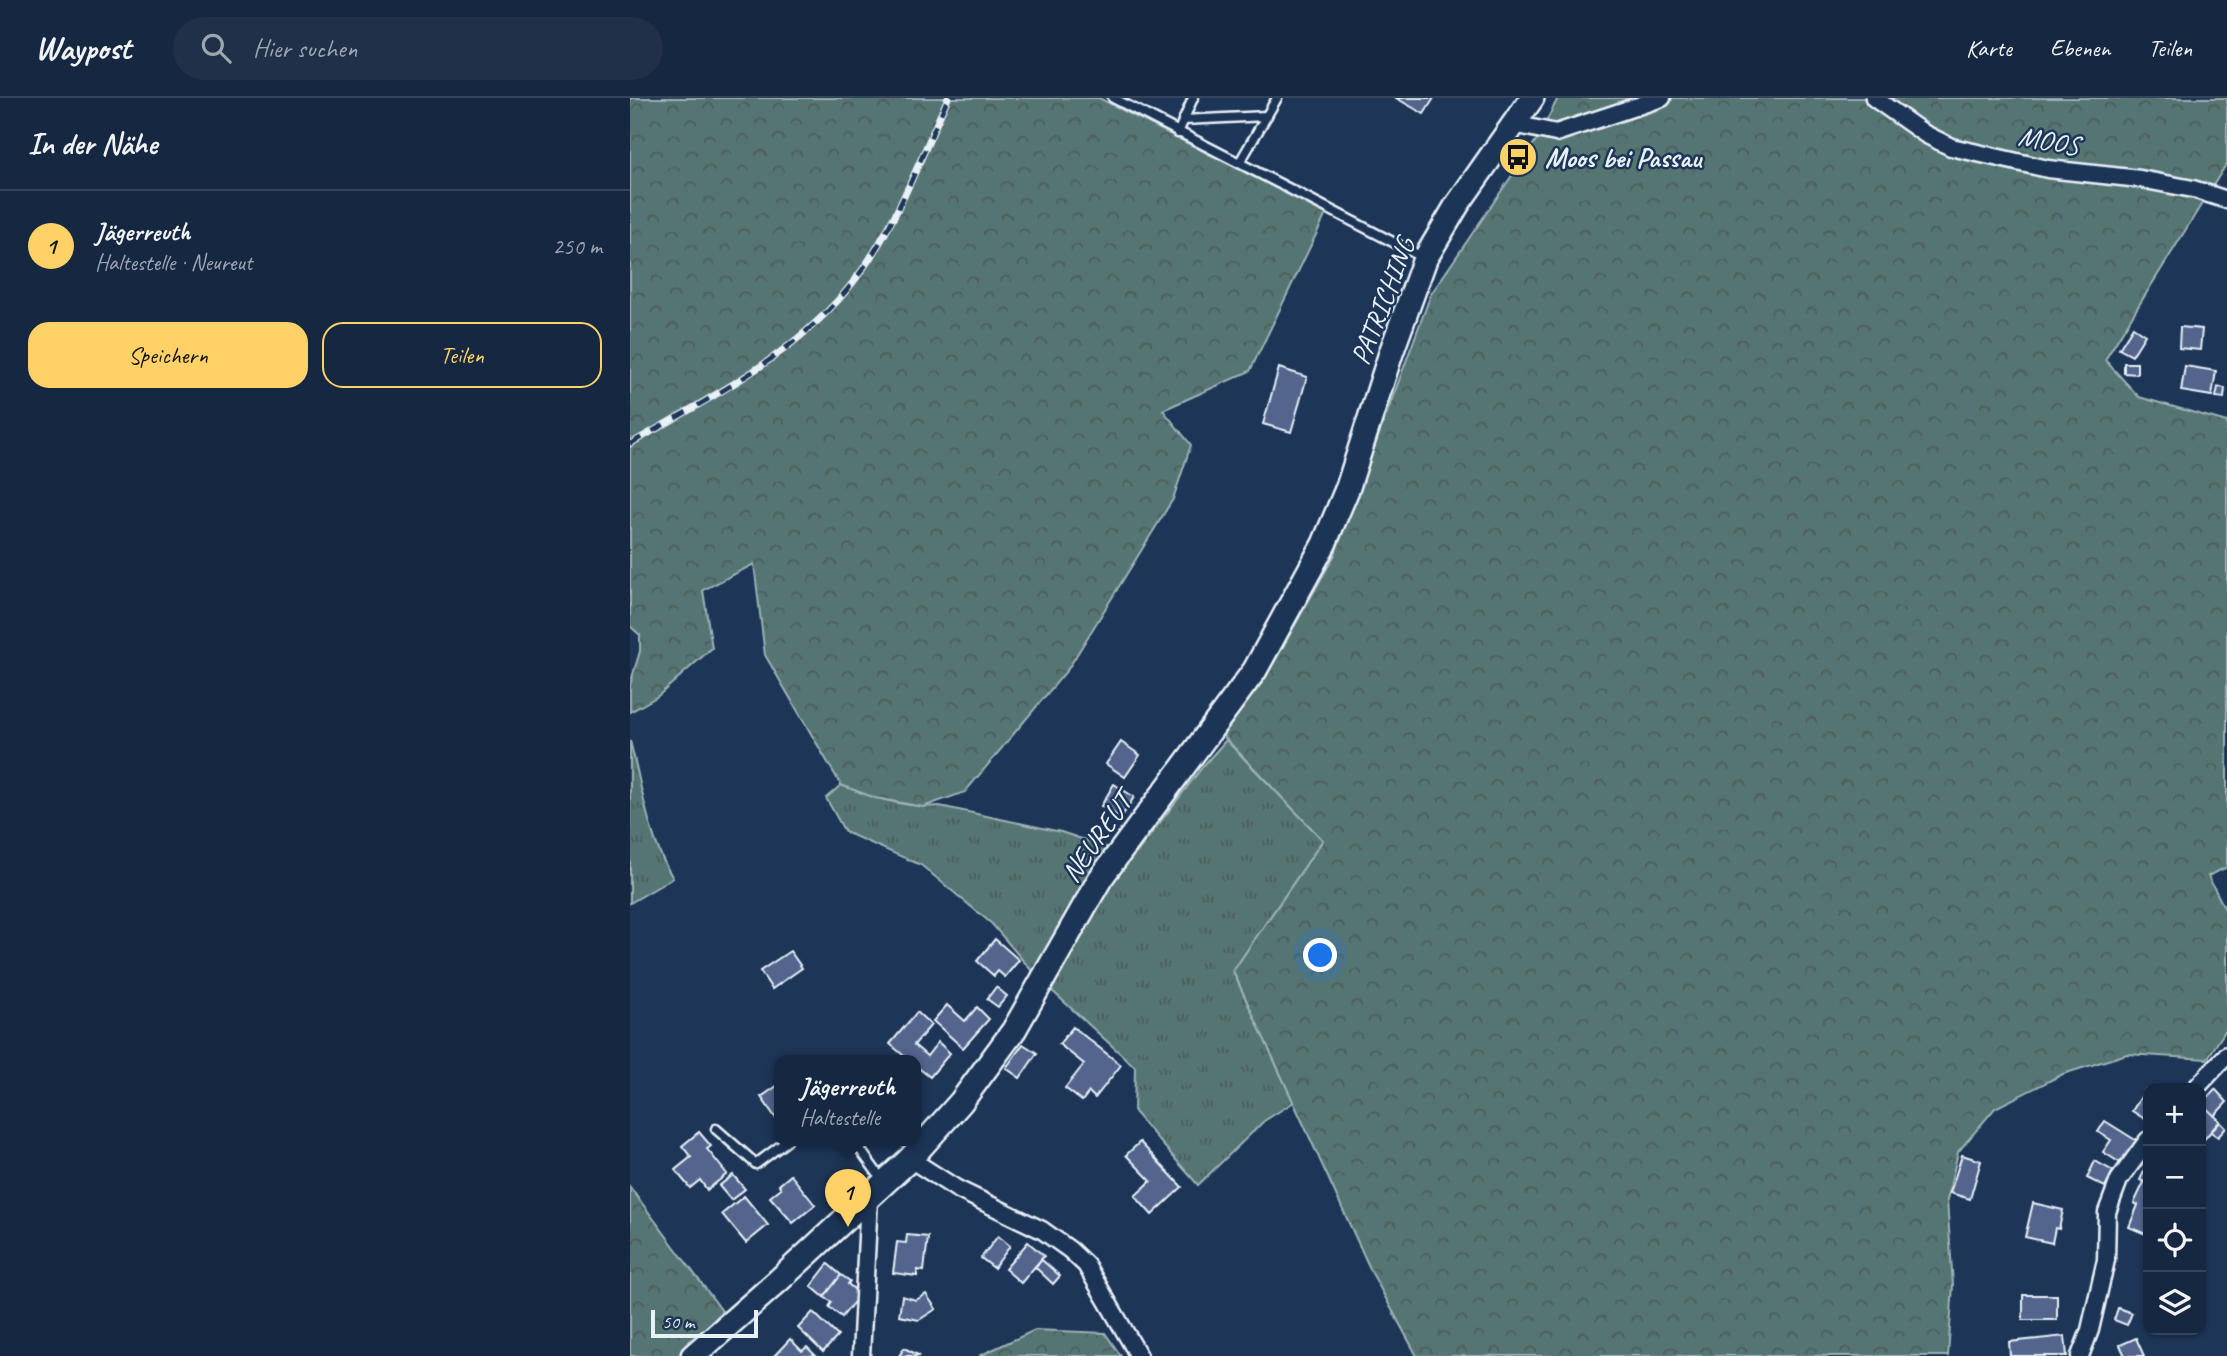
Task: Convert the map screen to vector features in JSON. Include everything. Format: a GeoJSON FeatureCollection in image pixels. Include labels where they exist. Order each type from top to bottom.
{"type":"FeatureCollection","features":[{"type":"Feature","properties":{"kind":"street","name":"PATRICHING"},"geometry":{"type":"LineString","coordinates":[[1324,544],[1348,487],[1391,353],[1425,259],[1457,205],[1532,98]]}},
{"type":"Feature","properties":{"kind":"street"},"geometry":{"type":"LineString","coordinates":[[1514,124],[1556,133],[1662,98]]}},
{"type":"Feature","properties":{"kind":"street","name":"MOOS"},"geometry":{"type":"LineString","coordinates":[[1874,98],[1925,134],[1951,147],[2048,169],[2179,186],[2227,200]]}},
{"type":"Feature","properties":{"kind":"street","name":"NEUREUT"},"geometry":{"type":"LineString","coordinates":[[921,1146],[961,1102],[1014,1030],[1100,879],[1255,670],[1324,544]]}},
{"type":"Feature","properties":{"kind":"street"},"geometry":{"type":"LineString","coordinates":[[2201,1083],[2227,1055]]}},
{"type":"Feature","properties":{"kind":"street","name":"NEUREUT"},"geometry":{"type":"LineString","coordinates":[[694,1356],[921,1146]]}},
{"type":"Feature","properties":{"kind":"street"},"geometry":{"type":"LineString","coordinates":[[2080,1356],[2090,1330],[2106,1260],[2107,1212],[2119,1180],[2144,1146]]}},
{"type":"Feature","properties":{"kind":"street"},"geometry":{"type":"LineString","coordinates":[[910,1158],[957,1189],[1042,1230],[1070,1250],[1086,1265],[1139,1356]]}},
{"type":"Feature","properties":{"kind":"street"},"geometry":{"type":"LineString","coordinates":[[861,1356],[876,1190]]}},
{"type":"Feature","properties":{"kind":"lane"},"geometry":{"type":"LineString","coordinates":[[1113,98],[1425,259]]}},
{"type":"Feature","properties":{"kind":"lane"},"geometry":{"type":"LineString","coordinates":[[1178,132],[1193,98]]}},
{"type":"Feature","properties":{"kind":"lane"},"geometry":{"type":"LineString","coordinates":[[1240,162],[1277,98]]}},
{"type":"Feature","properties":{"kind":"lane"},"geometry":{"type":"LineString","coordinates":[[1183,120],[1267,116]]}},
{"type":"Feature","properties":{"kind":"lane"},"geometry":{"type":"LineString","coordinates":[[716,1129],[756,1164],[780,1146]]}},
{"type":"Feature","properties":{"kind":"lane"},"geometry":{"type":"LineString","coordinates":[[856,1146],[876,1190]]}},
{"type":"Feature","properties":{"kind":"green space"},"geometry":{"type":"Polygon","coordinates":[[[630,98],[1099,98],[1326,214],[1250,371],[1163,410],[1191,445],[1173,499],[1068,669],[965,792],[923,807],[875,798],[841,785],[765,655],[754,564],[703,590],[712,648],[658,696],[630,712],[630,685],[640,651],[640,635],[630,626],[630,98]]]}},
{"type":"Feature","properties":{"kind":"green space"},"geometry":{"type":"Polygon","coordinates":[[[1558,98],[2227,98],[2227,163],[2105,360],[2139,397],[2227,422],[2227,867],[2208,876],[2227,913],[2227,1028],[2207,1059],[2127,1054],[2063,1074],[1995,1108],[1958,1152],[1947,1200],[1953,1285],[1948,1356],[1417,1356],[1372,1273],[1233,971],[1323,840],[1222,735],[1264,680],[1334,556],[1431,294],[1539,136],[1558,98]]]}},
{"type":"Feature","properties":{"kind":"green space"},"geometry":{"type":"Polygon","coordinates":[[[1226,740],[1323,840],[1233,971],[1294,1102],[1264,1121],[1198,1185],[1134,1112],[1135,1067],[1049,988],[1127,857],[1136,854],[1226,740]]]}},
{"type":"Feature","properties":{"kind":"green space"},"geometry":{"type":"Polygon","coordinates":[[[630,741],[657,846],[673,878],[630,903],[630,741]]]}},
{"type":"Feature","properties":{"kind":"green space"},"geometry":{"type":"Polygon","coordinates":[[[841,785],[902,804],[940,806],[1061,832],[1112,849],[1037,977],[992,924],[921,865],[845,832],[826,798],[841,785]]]}},
{"type":"Feature","properties":{"kind":"green space"},"geometry":{"type":"Polygon","coordinates":[[[630,1187],[722,1311],[684,1356],[630,1356],[630,1187]]]}},
{"type":"Feature","properties":{"kind":"green space"},"geometry":{"type":"Polygon","coordinates":[[[1035,1330],[1105,1333],[1121,1356],[979,1356],[1035,1330]]]}},
{"type":"Feature","properties":{"kind":"building"},"geometry":{"type":"Polygon","coordinates":[[[1396,98],[1434,98],[1424,114],[1396,98]]]}},
{"type":"Feature","properties":{"kind":"building"},"geometry":{"type":"Polygon","coordinates":[[[2133,327],[2145,335],[2132,356],[2119,349],[2133,327]]]}},
{"type":"Feature","properties":{"kind":"building"},"geometry":{"type":"Polygon","coordinates":[[[2180,327],[2202,329],[2200,350],[2179,348],[2180,327]]]}},
{"type":"Feature","properties":{"kind":"building"},"geometry":{"type":"Polygon","coordinates":[[[2124,363],[2137,363],[2137,374],[2124,373],[2124,363]]]}},
{"type":"Feature","properties":{"kind":"building"},"geometry":{"type":"Polygon","coordinates":[[[2185,366],[2216,371],[2212,396],[2181,391],[2185,366]]]}},
{"type":"Feature","properties":{"kind":"building"},"geometry":{"type":"Polygon","coordinates":[[[1279,368],[1307,377],[1291,432],[1263,424],[1279,368]]]}},
{"type":"Feature","properties":{"kind":"building"},"geometry":{"type":"Polygon","coordinates":[[[2218,387],[2225,388],[2224,398],[2216,397],[2218,387]]]}},
{"type":"Feature","properties":{"kind":"building"},"geometry":{"type":"Polygon","coordinates":[[[1121,742],[1140,755],[1125,777],[1106,764],[1121,742]]]}},
{"type":"Feature","properties":{"kind":"building"},"geometry":{"type":"Polygon","coordinates":[[[1114,784],[1134,797],[1121,818],[1101,806],[1114,784]]]}},
{"type":"Feature","properties":{"kind":"building"},"geometry":{"type":"Polygon","coordinates":[[[995,939],[1019,960],[1005,977],[998,971],[994,976],[977,961],[995,939]]]}},
{"type":"Feature","properties":{"kind":"building"},"geometry":{"type":"Polygon","coordinates":[[[790,951],[802,968],[772,989],[760,971],[790,951]]]}},
{"type":"Feature","properties":{"kind":"building"},"geometry":{"type":"Polygon","coordinates":[[[996,987],[1007,996],[998,1007],[987,999],[996,987]]]}},
{"type":"Feature","properties":{"kind":"building"},"geometry":{"type":"Polygon","coordinates":[[[947,1005],[965,1021],[977,1007],[989,1019],[963,1048],[933,1021],[947,1005]]]}},
{"type":"Feature","properties":{"kind":"building"},"geometry":{"type":"Polygon","coordinates":[[[917,1012],[931,1025],[914,1045],[927,1056],[938,1042],[950,1053],[930,1077],[921,1070],[921,1055],[903,1055],[890,1044],[917,1012]]]}},
{"type":"Feature","properties":{"kind":"building"},"geometry":{"type":"Polygon","coordinates":[[[1073,1027],[1121,1065],[1095,1098],[1089,1092],[1082,1101],[1065,1088],[1084,1064],[1059,1044],[1073,1027]]]}},
{"type":"Feature","properties":{"kind":"building"},"geometry":{"type":"Polygon","coordinates":[[[1023,1044],[1037,1053],[1020,1078],[1006,1068],[1023,1044]]]}},
{"type":"Feature","properties":{"kind":"building"},"geometry":{"type":"Polygon","coordinates":[[[774,1088],[774,1115],[761,1097],[774,1088]]]}},
{"type":"Feature","properties":{"kind":"building"},"geometry":{"type":"Polygon","coordinates":[[[2215,1089],[2227,1102],[2214,1116],[2206,1109],[2206,1099],[2215,1089]]]}},
{"type":"Feature","properties":{"kind":"building"},"geometry":{"type":"Polygon","coordinates":[[[2143,1094],[2143,1118],[2132,1111],[2143,1094]]]}},
{"type":"Feature","properties":{"kind":"building"},"geometry":{"type":"Polygon","coordinates":[[[2206,1108],[2220,1121],[2206,1137],[2206,1108]]]}},
{"type":"Feature","properties":{"kind":"building"},"geometry":{"type":"Polygon","coordinates":[[[2105,1121],[2137,1141],[2122,1164],[2103,1152],[2111,1140],[2098,1132],[2105,1121]]]}},
{"type":"Feature","properties":{"kind":"building"},"geometry":{"type":"Polygon","coordinates":[[[2220,1122],[2226,1128],[2218,1137],[2211,1132],[2220,1122]]]}},
{"type":"Feature","properties":{"kind":"building"},"geometry":{"type":"Polygon","coordinates":[[[699,1132],[711,1146],[707,1149],[727,1174],[707,1190],[700,1180],[690,1188],[675,1170],[691,1157],[682,1146],[699,1132]]]}},
{"type":"Feature","properties":{"kind":"building"},"geometry":{"type":"Polygon","coordinates":[[[1140,1142],[1182,1187],[1152,1215],[1135,1196],[1151,1181],[1126,1155],[1140,1142]]]}},
{"type":"Feature","properties":{"kind":"building"},"geometry":{"type":"Polygon","coordinates":[[[1962,1155],[1981,1161],[1970,1199],[1950,1193],[1962,1155]]]}},
{"type":"Feature","properties":{"kind":"building"},"geometry":{"type":"Polygon","coordinates":[[[2095,1161],[2113,1171],[2105,1187],[2087,1178],[2095,1161]]]}},
{"type":"Feature","properties":{"kind":"building"},"geometry":{"type":"Polygon","coordinates":[[[733,1175],[745,1189],[731,1200],[719,1186],[733,1175]]]}},
{"type":"Feature","properties":{"kind":"building"},"geometry":{"type":"Polygon","coordinates":[[[791,1175],[815,1205],[793,1223],[770,1197],[791,1175]]]}},
{"type":"Feature","properties":{"kind":"building"},"geometry":{"type":"Polygon","coordinates":[[[2143,1184],[2143,1233],[2129,1227],[2138,1205],[2134,1203],[2143,1184]]]}},
{"type":"Feature","properties":{"kind":"building"},"geometry":{"type":"Polygon","coordinates":[[[744,1196],[768,1225],[746,1243],[722,1214],[744,1196]]]}},
{"type":"Feature","properties":{"kind":"building"},"geometry":{"type":"Polygon","coordinates":[[[2033,1203],[2063,1210],[2059,1229],[2055,1228],[2052,1243],[2025,1237],[2033,1203]]]}},
{"type":"Feature","properties":{"kind":"building"},"geometry":{"type":"Polygon","coordinates":[[[907,1235],[928,1237],[924,1271],[917,1270],[917,1276],[893,1273],[897,1242],[906,1243],[907,1235]]]}},
{"type":"Feature","properties":{"kind":"building"},"geometry":{"type":"Polygon","coordinates":[[[998,1236],[1010,1246],[994,1268],[981,1258],[998,1236]]]}},
{"type":"Feature","properties":{"kind":"building"},"geometry":{"type":"Polygon","coordinates":[[[1028,1242],[1044,1256],[1021,1283],[1005,1269],[1028,1242]]]}},
{"type":"Feature","properties":{"kind":"building"},"geometry":{"type":"Polygon","coordinates":[[[1042,1260],[1060,1276],[1053,1284],[1035,1267],[1042,1260]]]}},
{"type":"Feature","properties":{"kind":"building"},"geometry":{"type":"Polygon","coordinates":[[[828,1264],[841,1275],[824,1297],[811,1286],[828,1264]]]}},
{"type":"Feature","properties":{"kind":"building"},"geometry":{"type":"Polygon","coordinates":[[[841,1275],[850,1281],[848,1284],[860,1294],[842,1317],[829,1307],[832,1302],[824,1297],[841,1275]]]}},
{"type":"Feature","properties":{"kind":"building"},"geometry":{"type":"Polygon","coordinates":[[[926,1294],[936,1309],[919,1320],[899,1316],[902,1296],[916,1300],[926,1294]]]}},
{"type":"Feature","properties":{"kind":"building"},"geometry":{"type":"Polygon","coordinates":[[[2023,1295],[2057,1295],[2057,1320],[2023,1320],[2023,1295]]]}},
{"type":"Feature","properties":{"kind":"building"},"geometry":{"type":"Polygon","coordinates":[[[2118,1308],[2132,1313],[2127,1325],[2114,1320],[2118,1308]]]}},
{"type":"Feature","properties":{"kind":"building"},"geometry":{"type":"Polygon","coordinates":[[[813,1312],[838,1336],[823,1352],[798,1328],[813,1312]]]}},
{"type":"Feature","properties":{"kind":"building"},"geometry":{"type":"Polygon","coordinates":[[[2065,1336],[2067,1356],[2010,1356],[2009,1342],[2065,1336]]]}},
{"type":"Feature","properties":{"kind":"building"},"geometry":{"type":"Polygon","coordinates":[[[2136,1338],[2144,1356],[2125,1356],[2120,1345],[2136,1338]]]}},
{"type":"Feature","properties":{"kind":"building"},"geometry":{"type":"Polygon","coordinates":[[[790,1339],[802,1351],[807,1347],[816,1356],[774,1356],[790,1339]]]}},
{"type":"Feature","properties":{"kind":"building"},"geometry":{"type":"Polygon","coordinates":[[[904,1348],[920,1356],[899,1356],[904,1348]]]}},
{"type":"Feature","properties":{"kind":"railway"},"geometry":{"type":"LineString","coordinates":[[630,444],[773,358],[823,315],[846,291],[863,269],[891,222],[948,98]]}},
{"type":"Feature","properties":{"kind":"place","name":"Moos bei Passau"},"geometry":{"type":"Point","coordinates":[1518,157]}},
{"type":"Feature","properties":{"kind":"place","name":"Jägerreuth"},"geometry":{"type":"Point","coordinates":[848,1227]}}]}
